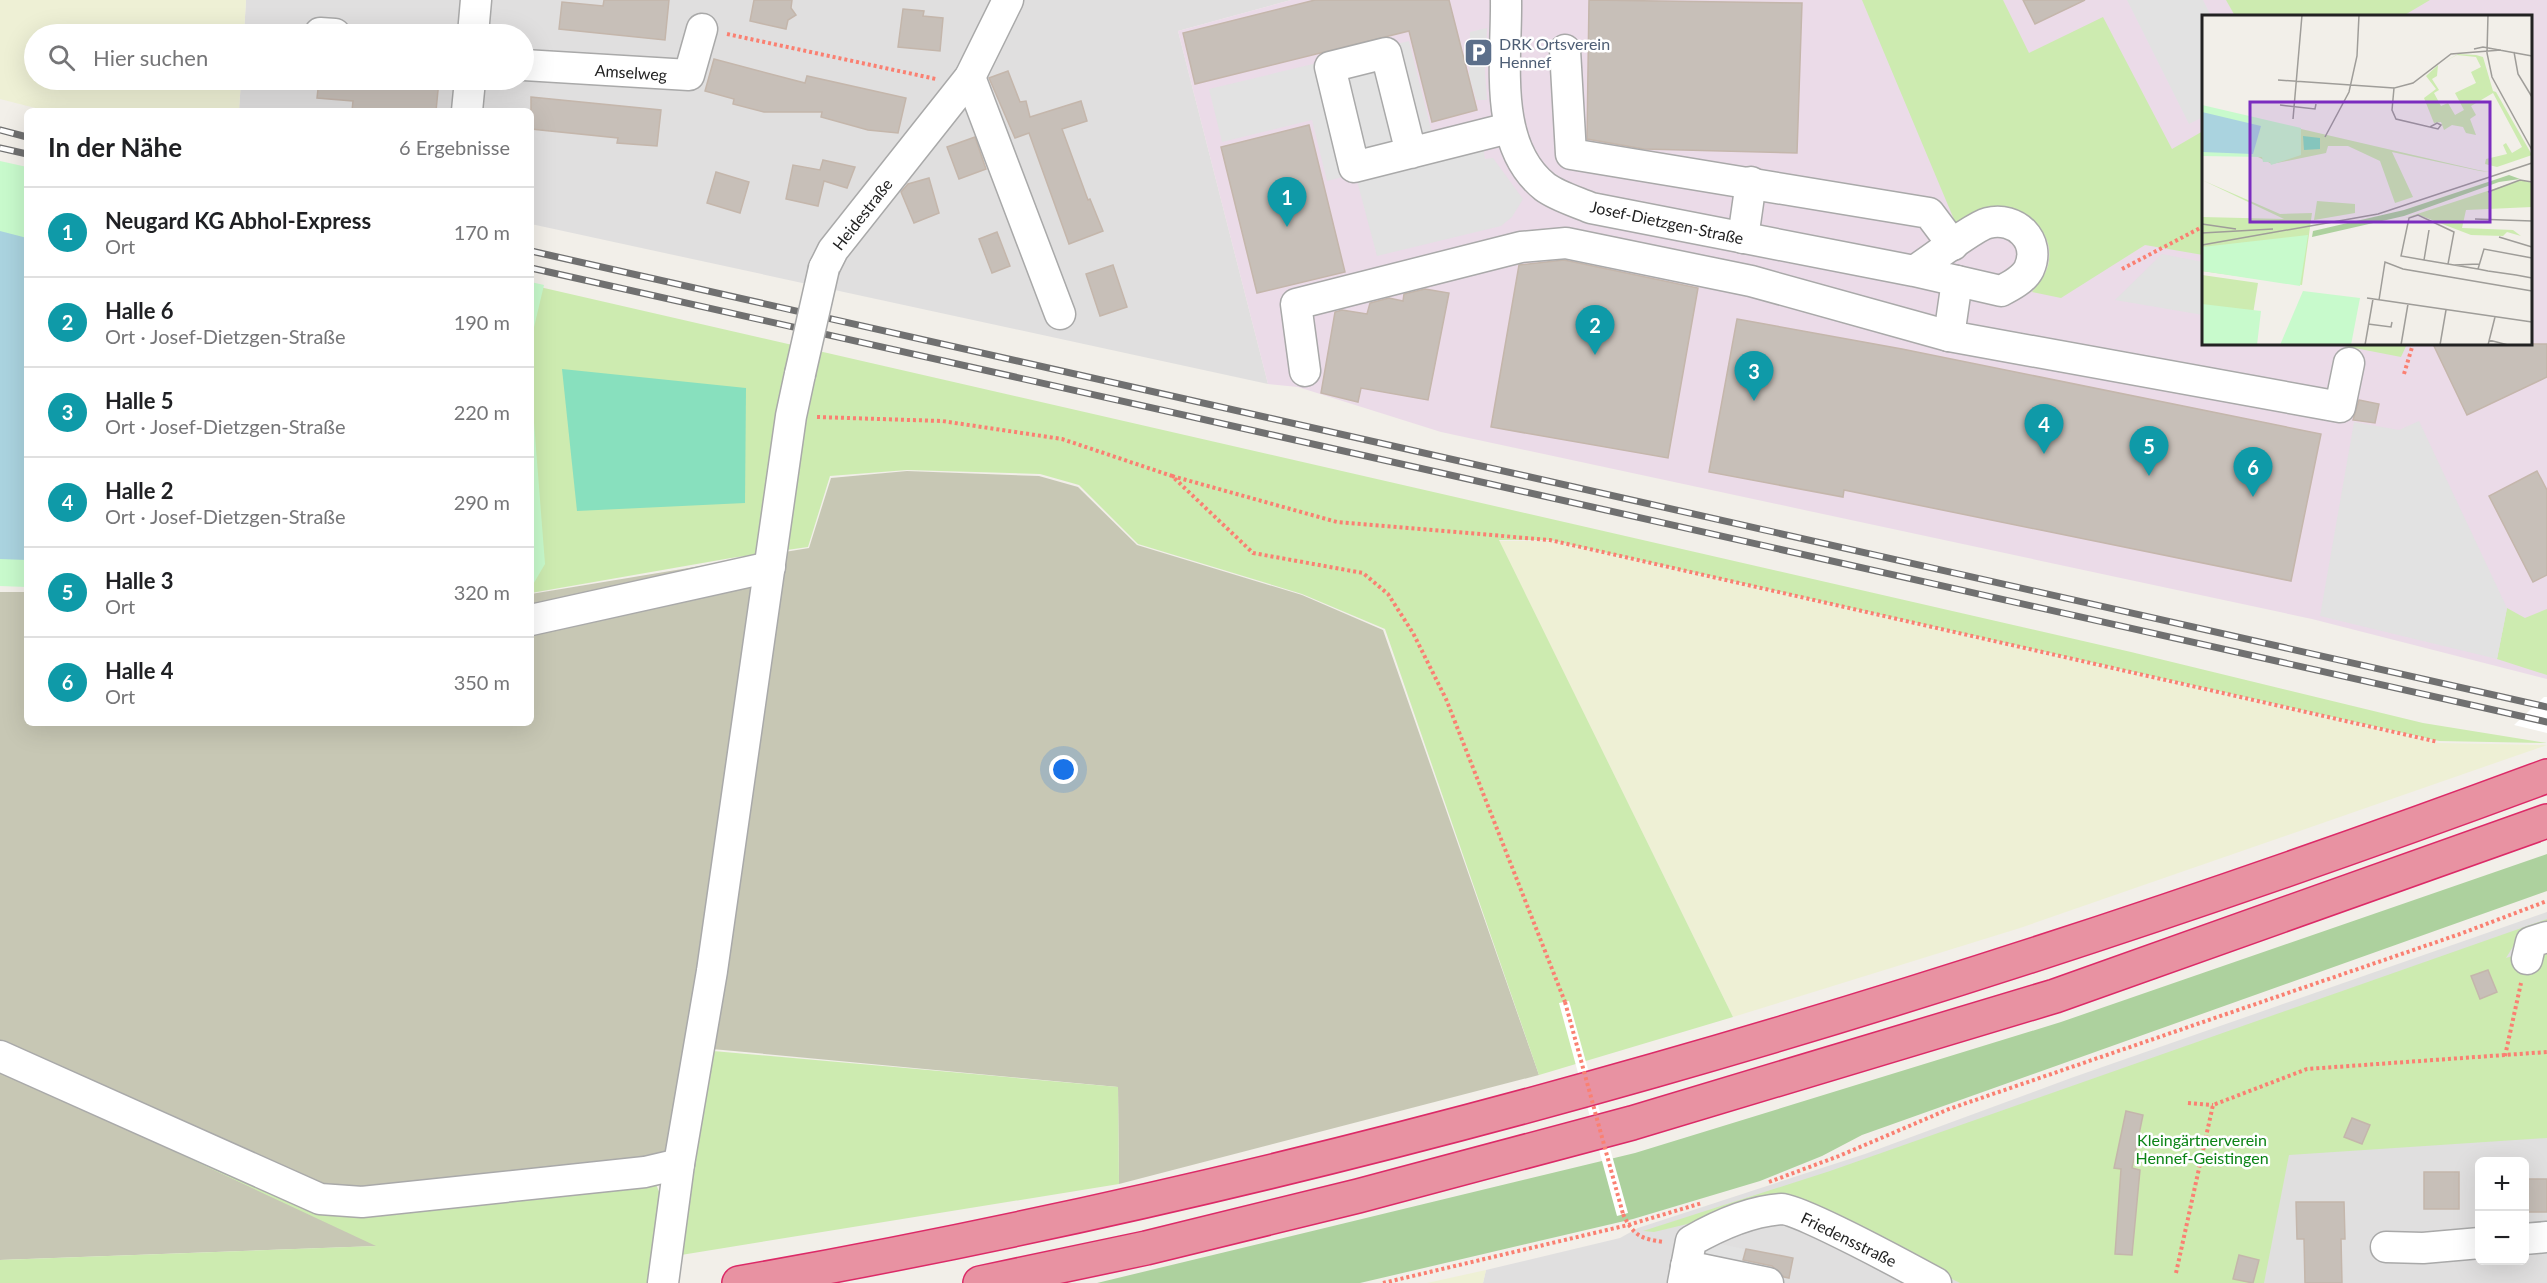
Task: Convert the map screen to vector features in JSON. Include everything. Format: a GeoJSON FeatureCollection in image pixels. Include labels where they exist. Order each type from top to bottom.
{"type":"FeatureCollection","features":[{"type":"Feature","properties":{"kind":"highway"},"geometry":{"type":"LineString","coordinates":[[738,1283],[932,1248],[1130,1205],[1362,1148],[1617,1080],[1829,1019],[2171,912],[2547,776]]}},
{"type":"Feature","properties":{"kind":"highway"},"geometry":{"type":"LineString","coordinates":[[980,1283],[1146,1248],[1336,1201],[1643,1120],[2055,996],[2547,821]]}},
{"type":"Feature","properties":{"kind":"street"},"geometry":{"type":"LineString","coordinates":[[474,24],[476,0]]}},
{"type":"Feature","properties":{"kind":"street","name":"Heidestraße"},"geometry":{"type":"LineString","coordinates":[[663,1283],[679,1164],[709,992],[791,416],[824,268],[833,250],[970,77],[1008,0]]}},
{"type":"Feature","properties":{"kind":"street","name":"Josef-Dietzgen-Straße"},"geometry":{"type":"LineString","coordinates":[[1506,0],[1509,128],[1522,158],[1545,187],[1591,208],[1914,271],[2001,291],[2016,283],[2029,270],[2032,248],[2027,234],[2016,224],[1986,223],[1914,271]]}},
{"type":"Feature","properties":{"kind":"street","name":"Amselweg"},"geometry":{"type":"LineString","coordinates":[[534,66],[689,75],[702,29]]}},
{"type":"Feature","properties":{"kind":"street"},"geometry":{"type":"LineString","coordinates":[[1565,50],[1571,154],[1929,213],[1953,245]]}},
{"type":"Feature","properties":{"kind":"street"},"geometry":{"type":"LineString","coordinates":[[970,77],[1060,314]]}},
{"type":"Feature","properties":{"kind":"street"},"geometry":{"type":"LineString","coordinates":[[467,108],[469,90]]}},
{"type":"Feature","properties":{"kind":"street"},"geometry":{"type":"LineString","coordinates":[[1411,153],[1509,128]]}},
{"type":"Feature","properties":{"kind":"street"},"geometry":{"type":"LineString","coordinates":[[1751,182],[1751,281]]}},
{"type":"Feature","properties":{"kind":"street"},"geometry":{"type":"LineString","coordinates":[[1566,243],[1576,201]]}},
{"type":"Feature","properties":{"kind":"street"},"geometry":{"type":"LineString","coordinates":[[1667,266],[1675,225]]}},
{"type":"Feature","properties":{"kind":"street"},"geometry":{"type":"LineString","coordinates":[[1305,371],[1296,304],[1521,247],[1566,243],[1667,266],[1751,281],[1949,336],[2340,407],[2349,363]]}},
{"type":"Feature","properties":{"kind":"street"},"geometry":{"type":"LineString","coordinates":[[1949,336],[1957,281]]}},
{"type":"Feature","properties":{"kind":"street"},"geometry":{"type":"LineString","coordinates":[[534,619],[770,567]]}},
{"type":"Feature","properties":{"kind":"street"},"geometry":{"type":"LineString","coordinates":[[2527,959],[2531,942],[2547,937]]}},
{"type":"Feature","properties":{"kind":"street"},"geometry":{"type":"LineString","coordinates":[[0,1056],[320,1198],[362,1202],[645,1172],[679,1164]]}},
{"type":"Feature","properties":{"kind":"street","name":"Friedensstraße"},"geometry":{"type":"LineString","coordinates":[[1687,1263],[1714,1212],[1785,1209],[1924,1280]]}},
{"type":"Feature","properties":{"kind":"street"},"geometry":{"type":"LineString","coordinates":[[2529,1239],[2547,1237]]}},
{"type":"Feature","properties":{"kind":"street"},"geometry":{"type":"LineString","coordinates":[[2386,1247],[2423,1248],[2475,1243]]}},
{"type":"Feature","properties":{"kind":"street"},"geometry":{"type":"LineString","coordinates":[[1687,1263],[1768,1283]]}},
{"type":"Feature","properties":{"kind":"path"},"geometry":{"type":"LineString","coordinates":[[702,29],[935,79],[970,77]]}},
{"type":"Feature","properties":{"kind":"path"},"geometry":{"type":"LineString","coordinates":[[2122,269],[2202,227]]}},
{"type":"Feature","properties":{"kind":"path"},"geometry":{"type":"LineString","coordinates":[[2404,374],[2413,345]]}},
{"type":"Feature","properties":{"kind":"path"},"geometry":{"type":"LineString","coordinates":[[791,416],[942,422],[1062,439],[1172,476],[1337,522],[1550,540],[2438,742]]}},
{"type":"Feature","properties":{"kind":"path"},"geometry":{"type":"LineString","coordinates":[[1172,476],[1253,553],[1364,573],[1388,594],[1413,633],[1446,699],[1565,1002],[1628,1226],[1642,1239],[1669,1243],[1687,1263]]}},
{"type":"Feature","properties":{"kind":"path"},"geometry":{"type":"LineString","coordinates":[[1759,1185],[1839,1156],[1949,1108],[2460,934],[2547,901]]}},
{"type":"Feature","properties":{"kind":"path"},"geometry":{"type":"LineString","coordinates":[[2505,1056],[2527,959]]}},
{"type":"Feature","properties":{"kind":"path"},"geometry":{"type":"LineString","coordinates":[[2188,1103],[2213,1105],[2307,1069],[2547,1052]]}},
{"type":"Feature","properties":{"kind":"path"},"geometry":{"type":"LineString","coordinates":[[2176,1273],[2213,1105]]}},
{"type":"Feature","properties":{"kind":"path"},"geometry":{"type":"LineString","coordinates":[[1383,1283],[1628,1226],[1714,1212]]}},
{"type":"Feature","properties":{"kind":"shaded area"},"geometry":{"type":"Polygon","coordinates":[[[0,0],[246,0],[245,24],[24,24],[24,90],[240,90],[239,108],[35,108],[0,99],[0,0]]]}},
{"type":"Feature","properties":{"kind":"shaded area"},"geometry":{"type":"Polygon","coordinates":[[[246,0],[1291,0],[1178,31],[1268,384],[534,225],[534,108],[239,108],[240,90],[534,90],[534,24],[245,24],[246,0]]]}},
{"type":"Feature","properties":{"kind":"shaded area"},"geometry":{"type":"Polygon","coordinates":[[[1291,0],[2547,0],[2547,679],[2312,619],[1441,432],[1298,387],[1268,384],[1178,31],[1291,0]]]}},
{"type":"Feature","properties":{"kind":"shaded area"},"geometry":{"type":"Polygon","coordinates":[[[2127,0],[2203,0],[2210,15],[2202,15],[2202,118],[2189,124],[2127,0]]]}},
{"type":"Feature","properties":{"kind":"shaded area","name":"DRK Ortsverein Hennef"},"geometry":{"type":"Polygon","coordinates":[[[1487,28],[1485,71],[1487,100],[1476,100],[1469,75],[1470,32],[1487,28]]]}},
{"type":"Feature","properties":{"kind":"shaded area"},"geometry":{"type":"Polygon","coordinates":[[[1409,41],[1437,153],[1327,181],[1312,120],[1222,142],[1209,89],[1409,41]]]}},
{"type":"Feature","properties":{"kind":"shaded area"},"geometry":{"type":"Polygon","coordinates":[[[1483,145],[1485,159],[1493,158],[1523,199],[1512,217],[1501,226],[1377,256],[1356,177],[1483,145]]]}},
{"type":"Feature","properties":{"kind":"shaded area"},"geometry":{"type":"Polygon","coordinates":[[[2162,254],[2202,262],[2202,315],[2115,300],[2162,254]]]}},
{"type":"Feature","properties":{"kind":"shaded area"},"geometry":{"type":"Polygon","coordinates":[[[2419,421],[2507,608],[2497,659],[2320,616],[2354,422],[2399,430],[2419,421]]]}},
{"type":"Feature","properties":{"kind":"shaded area"},"geometry":{"type":"Polygon","coordinates":[[[907,471],[1039,476],[1078,487],[1137,545],[1302,595],[1383,630],[1539,1075],[1119,1184],[1118,1087],[712,1049],[679,1164],[321,1196],[0,1054],[0,592],[24,592],[24,726],[534,726],[534,594],[809,548],[831,478],[907,471]]]}},
{"type":"Feature","properties":{"kind":"shaded area"},"geometry":{"type":"Polygon","coordinates":[[[1499,541],[1550,541],[2438,743],[2547,745],[2020,928],[1733,1017],[1499,541]]]}},
{"type":"Feature","properties":{"kind":"shaded area"},"geometry":{"type":"Polygon","coordinates":[[[2547,912],[2547,1283],[1483,1283],[1486,1270],[1620,1238],[1638,1228],[1865,1154],[2071,1078],[2547,912]]]}},
{"type":"Feature","properties":{"kind":"shaded area"},"geometry":{"type":"Polygon","coordinates":[[[0,1070],[378,1246],[0,1260],[0,1070]]]}},
{"type":"Feature","properties":{"kind":"shaded area"},"geometry":{"type":"Polygon","coordinates":[[[1708,1241],[1744,1249],[1741,1266],[1704,1258],[1708,1241]]]}},
{"type":"Feature","properties":{"kind":"shaded area"},"geometry":{"type":"Polygon","coordinates":[[[1486,1270],[1483,1283],[1427,1283],[1486,1270]]]}},
{"type":"Feature","properties":{"kind":"green space"},"geometry":{"type":"Polygon","coordinates":[[[1862,0],[2003,0],[2029,53],[2103,17],[2172,149],[2202,132],[2202,255],[2145,245],[2061,298],[2032,292],[2047,269],[2049,249],[2041,230],[2026,215],[2006,209],[1996,210],[1958,229],[1862,0]]]}},
{"type":"Feature","properties":{"kind":"green space"},"geometry":{"type":"Polygon","coordinates":[[[2226,0],[2430,0],[2405,15],[2234,15],[2226,0]]]}},
{"type":"Feature","properties":{"kind":"green space"},"geometry":{"type":"Polygon","coordinates":[[[0,161],[24,166],[24,587],[0,586],[0,161]]]}},
{"type":"Feature","properties":{"kind":"green space"},"geometry":{"type":"Polygon","coordinates":[[[534,283],[544,285],[534,327],[534,283]]]}},
{"type":"Feature","properties":{"kind":"green space"},"geometry":{"type":"Polygon","coordinates":[[[534,286],[2131,652],[2423,723],[2547,743],[2439,741],[1550,540],[1499,540],[1733,1017],[1539,1075],[1385,629],[1302,594],[1138,544],[1079,485],[1040,474],[907,470],[830,476],[808,547],[534,592],[534,286]]]}},
{"type":"Feature","properties":{"kind":"green space"},"geometry":{"type":"Polygon","coordinates":[[[2339,345],[2407,345],[2401,357],[2339,345]]]}},
{"type":"Feature","properties":{"kind":"green space"},"geometry":{"type":"Polygon","coordinates":[[[562,369],[746,388],[745,503],[577,511],[562,369]]]}},
{"type":"Feature","properties":{"kind":"green space"},"geometry":{"type":"Polygon","coordinates":[[[534,423],[545,564],[534,583],[534,423]]]}},
{"type":"Feature","properties":{"kind":"green space"},"geometry":{"type":"Polygon","coordinates":[[[2507,608],[2525,618],[2547,609],[2547,675],[2497,659],[2507,608]]]}},
{"type":"Feature","properties":{"kind":"green space"},"geometry":{"type":"Polygon","coordinates":[[[2547,854],[2547,891],[1862,1135],[1822,1156],[1760,1181],[1633,1219],[1360,1283],[1097,1283],[1635,1153],[2061,1022],[2547,854]]]}},
{"type":"Feature","properties":{"kind":"green space","name":"Kleingärtnerverein Hennef-Geistingen"},"geometry":{"type":"Polygon","coordinates":[[[2547,919],[2547,931],[2517,940],[2506,958],[2547,945],[2547,1138],[2289,1155],[2264,1283],[1960,1283],[1791,1199],[1654,1232],[1643,1231],[1830,1171],[2547,919]]]}},
{"type":"Feature","properties":{"kind":"green space"},"geometry":{"type":"Polygon","coordinates":[[[713,1051],[1118,1087],[1119,1184],[681,1255],[713,1051]]]}},
{"type":"Feature","properties":{"kind":"green space"},"geometry":{"type":"Polygon","coordinates":[[[0,1070],[321,1196],[656,1184],[663,1202],[651,1283],[0,1283],[0,1260],[376,1246],[0,1070]]]}},
{"type":"Feature","properties":{"kind":"water"},"geometry":{"type":"Polygon","coordinates":[[[0,231],[24,237],[24,560],[0,559],[0,231]]]}},
{"type":"Feature","properties":{"kind":"pier"},"geometry":{"type":"Polygon","coordinates":[[[2544,697],[2547,697],[2547,733],[2514,725],[2544,697]]]}},
{"type":"Feature","properties":{"kind":"pier"},"geometry":{"type":"Polygon","coordinates":[[[1569,1001],[1628,1213],[1617,1216],[1559,1003],[1569,1001]]]}},
{"type":"Feature","properties":{"kind":"building"},"geometry":{"type":"Polygon","coordinates":[[[604,0],[669,0],[665,40],[559,29],[562,2],[603,6],[604,0]]]}},
{"type":"Feature","properties":{"kind":"building"},"geometry":{"type":"Polygon","coordinates":[[[754,0],[792,0],[791,8],[796,15],[788,20],[786,29],[750,21],[754,0]]]}},
{"type":"Feature","properties":{"kind":"building","name":"DRK Ortsverein Hennef"},"geometry":{"type":"Polygon","coordinates":[[[1315,0],[1449,0],[1477,110],[1432,122],[1409,31],[1195,84],[1183,33],[1315,0]]]}},
{"type":"Feature","properties":{"kind":"building"},"geometry":{"type":"Polygon","coordinates":[[[1589,0],[1802,3],[1797,153],[1644,149],[1587,139],[1589,0]]]}},
{"type":"Feature","properties":{"kind":"building"},"geometry":{"type":"Polygon","coordinates":[[[2023,0],[2085,0],[2035,24],[2023,0]]]}},
{"type":"Feature","properties":{"kind":"building"},"geometry":{"type":"Polygon","coordinates":[[[903,9],[924,11],[923,16],[943,18],[940,51],[898,47],[903,9]]]}},
{"type":"Feature","properties":{"kind":"building"},"geometry":{"type":"Polygon","coordinates":[[[714,59],[805,83],[807,76],[906,98],[898,133],[868,130],[821,117],[822,112],[764,112],[733,104],[734,99],[705,91],[714,59]]]}},
{"type":"Feature","properties":{"kind":"building"},"geometry":{"type":"Polygon","coordinates":[[[1008,71],[1020,102],[1026,101],[1030,117],[1081,101],[1087,121],[1062,129],[1088,200],[1090,199],[1103,231],[1069,244],[1029,133],[1015,138],[989,78],[1008,71]]]}},
{"type":"Feature","properties":{"kind":"building"},"geometry":{"type":"Polygon","coordinates":[[[318,90],[438,90],[436,108],[352,108],[353,101],[317,98],[318,90]]]}},
{"type":"Feature","properties":{"kind":"building"},"geometry":{"type":"Polygon","coordinates":[[[531,97],[661,110],[657,146],[617,143],[618,138],[534,129],[534,108],[531,108],[531,97]]]}},
{"type":"Feature","properties":{"kind":"building"},"geometry":{"type":"Polygon","coordinates":[[[1309,125],[1345,272],[1257,293],[1221,147],[1309,125]]]}},
{"type":"Feature","properties":{"kind":"building"},"geometry":{"type":"Polygon","coordinates":[[[975,137],[986,169],[959,179],[947,147],[975,137]]]}},
{"type":"Feature","properties":{"kind":"building"},"geometry":{"type":"Polygon","coordinates":[[[823,160],[855,167],[847,188],[824,181],[818,206],[786,199],[793,165],[820,170],[823,160]]]}},
{"type":"Feature","properties":{"kind":"building"},"geometry":{"type":"Polygon","coordinates":[[[716,172],[749,182],[740,213],[707,203],[716,172]]]}},
{"type":"Feature","properties":{"kind":"building"},"geometry":{"type":"Polygon","coordinates":[[[929,178],[939,213],[914,223],[901,192],[908,184],[929,178]]]}},
{"type":"Feature","properties":{"kind":"building"},"geometry":{"type":"Polygon","coordinates":[[[997,232],[1010,266],[992,273],[979,239],[997,232]]]}},
{"type":"Feature","properties":{"kind":"building"},"geometry":{"type":"Polygon","coordinates":[[[1564,260],[1698,288],[1668,458],[1491,427],[1519,265],[1564,260]]]}},
{"type":"Feature","properties":{"kind":"building"},"geometry":{"type":"Polygon","coordinates":[[[1113,265],[1127,307],[1100,316],[1086,274],[1113,265]]]}},
{"type":"Feature","properties":{"kind":"building"},"geometry":{"type":"Polygon","coordinates":[[[1425,289],[1449,293],[1428,400],[1361,388],[1358,402],[1321,393],[1335,312],[1342,310],[1367,314],[1370,303],[1389,298],[1403,301],[1404,294],[1425,289]]]}},
{"type":"Feature","properties":{"kind":"building"},"geometry":{"type":"Polygon","coordinates":[[[1737,319],[1902,349],[2321,434],[2291,581],[1844,490],[1843,497],[1709,472],[1737,319]]]}},
{"type":"Feature","properties":{"kind":"building"},"geometry":{"type":"Polygon","coordinates":[[[2547,344],[2547,377],[2467,415],[2433,345],[2547,344]]]}},
{"type":"Feature","properties":{"kind":"building"},"geometry":{"type":"Polygon","coordinates":[[[2359,400],[2379,404],[2375,423],[2353,420],[2359,400]]]}},
{"type":"Feature","properties":{"kind":"building"},"geometry":{"type":"Polygon","coordinates":[[[2537,471],[2547,490],[2547,575],[2533,582],[2489,496],[2537,471]]]}},
{"type":"Feature","properties":{"kind":"building"},"geometry":{"type":"Polygon","coordinates":[[[2488,970],[2497,992],[2480,999],[2471,976],[2488,970]]]}},
{"type":"Feature","properties":{"kind":"building"},"geometry":{"type":"Polygon","coordinates":[[[2126,1111],[2143,1115],[2132,1168],[2140,1170],[2132,1255],[2115,1254],[2121,1169],[2114,1168],[2126,1111]]]}},
{"type":"Feature","properties":{"kind":"building"},"geometry":{"type":"Polygon","coordinates":[[[2352,1118],[2370,1125],[2362,1144],[2344,1137],[2352,1118]]]}},
{"type":"Feature","properties":{"kind":"building"},"geometry":{"type":"Polygon","coordinates":[[[2424,1172],[2459,1172],[2459,1209],[2424,1209],[2424,1172]]]}},
{"type":"Feature","properties":{"kind":"building"},"geometry":{"type":"Polygon","coordinates":[[[2529,1179],[2547,1179],[2547,1212],[2529,1212],[2529,1179]]]}},
{"type":"Feature","properties":{"kind":"building"},"geometry":{"type":"Polygon","coordinates":[[[2296,1202],[2344,1202],[2345,1239],[2341,1239],[2342,1283],[2305,1283],[2304,1239],[2297,1239],[2296,1202]]]}},
{"type":"Feature","properties":{"kind":"building"},"geometry":{"type":"Polygon","coordinates":[[[1746,1249],[1793,1258],[1789,1278],[1784,1277],[1772,1266],[1743,1260],[1746,1249]]]}},
{"type":"Feature","properties":{"kind":"building"},"geometry":{"type":"Polygon","coordinates":[[[2239,1255],[2259,1260],[2253,1283],[2233,1279],[2239,1255]]]}},
{"type":"Feature","properties":{"kind":"railway"},"geometry":{"type":"LineString","coordinates":[[0,130],[24,136]]}},
{"type":"Feature","properties":{"kind":"railway"},"geometry":{"type":"LineString","coordinates":[[0,148],[24,153]]}},
{"type":"Feature","properties":{"kind":"railway"},"geometry":{"type":"LineString","coordinates":[[534,252],[2547,707]]}},
{"type":"Feature","properties":{"kind":"railway"},"geometry":{"type":"LineString","coordinates":[[534,269],[2547,722]]}},
{"type":"Feature","properties":{"kind":"place","name":"DRK Ortsverein Hennef"},"geometry":{"type":"Point","coordinates":[1478,52]}},
{"type":"Feature","properties":{"kind":"place","name":"Neugard KG Abhol-Express"},"geometry":{"type":"Point","coordinates":[1287,227]}},
{"type":"Feature","properties":{"kind":"place","name":"Halle 6"},"geometry":{"type":"Point","coordinates":[1595,355]}},
{"type":"Feature","properties":{"kind":"place","name":"Halle 5"},"geometry":{"type":"Point","coordinates":[1754,401]}},
{"type":"Feature","properties":{"kind":"place","name":"Halle 2"},"geometry":{"type":"Point","coordinates":[2044,454]}},
{"type":"Feature","properties":{"kind":"place","name":"Halle 3"},"geometry":{"type":"Point","coordinates":[2149,476]}},
{"type":"Feature","properties":{"kind":"place","name":"Halle 4"},"geometry":{"type":"Point","coordinates":[2253,497]}}]}
